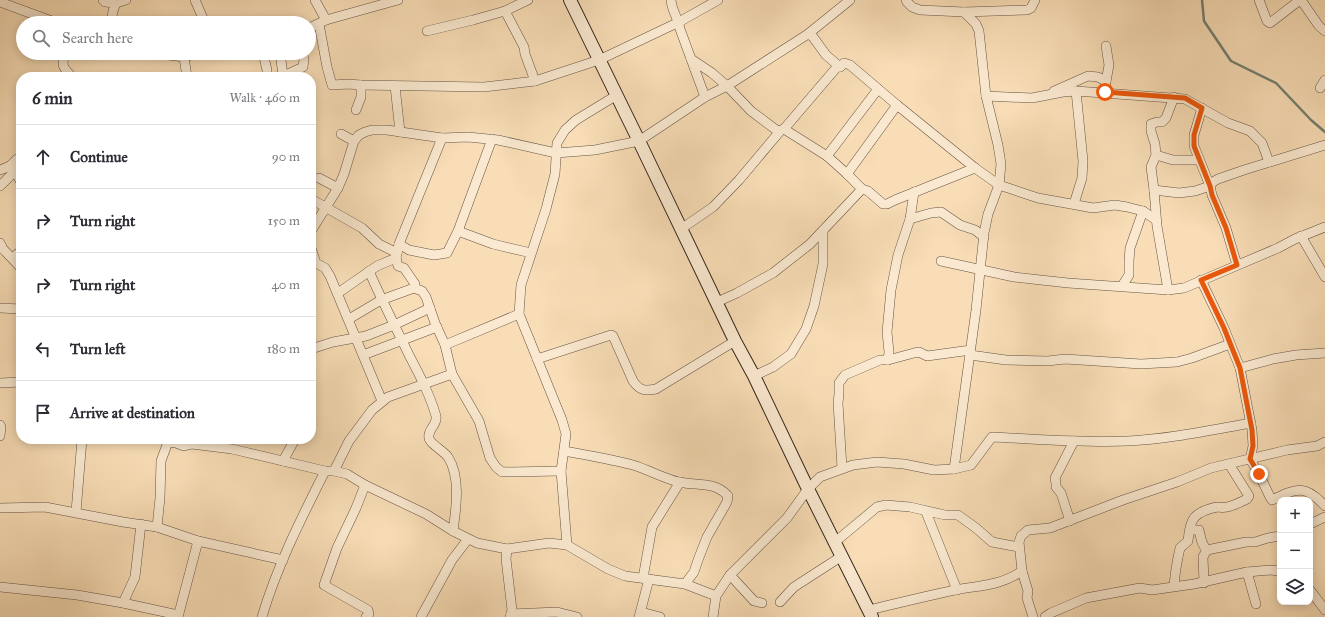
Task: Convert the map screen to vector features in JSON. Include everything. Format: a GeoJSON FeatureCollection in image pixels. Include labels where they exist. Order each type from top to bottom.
{"type":"FeatureCollection","features":[{"type":"Feature","properties":{"kind":"main road"},"geometry":{"type":"LineString","coordinates":[[570,0],[735,341],[754,376],[808,489],[871,613]]}},
{"type":"Feature","properties":{"kind":"street"},"geometry":{"type":"LineString","coordinates":[[103,0],[105,2],[116,3],[126,0]]}},
{"type":"Feature","properties":{"kind":"street"},"geometry":{"type":"LineString","coordinates":[[195,0],[202,16]]}},
{"type":"Feature","properties":{"kind":"street"},"geometry":{"type":"LineString","coordinates":[[315,0],[322,22],[327,67],[332,85],[348,84],[395,86],[484,86],[535,81],[600,60],[679,22],[718,0]]}},
{"type":"Feature","properties":{"kind":"street"},"geometry":{"type":"LineString","coordinates":[[316,25],[386,2],[398,0]]}},
{"type":"Feature","properties":{"kind":"street"},"geometry":{"type":"LineString","coordinates":[[427,31],[505,11],[528,0]]}},
{"type":"Feature","properties":{"kind":"street"},"geometry":{"type":"LineString","coordinates":[[671,0],[671,8],[679,22],[680,29],[705,97]]}},
{"type":"Feature","properties":{"kind":"street"},"geometry":{"type":"LineString","coordinates":[[316,223],[338,188],[354,141],[359,135],[372,130],[387,130],[442,138],[468,137],[492,139],[556,153],[595,150],[639,140],[705,97],[727,86],[808,34],[850,0]]}},
{"type":"Feature","properties":{"kind":"street"},"geometry":{"type":"LineString","coordinates":[[906,0],[912,7],[920,10],[964,12],[1027,10],[1031,8],[1035,0]]}},
{"type":"Feature","properties":{"kind":"street"},"geometry":{"type":"LineString","coordinates":[[1259,0],[1267,21],[1270,23],[1301,0],[1319,26],[1325,31]]}},
{"type":"Feature","properties":{"kind":"street"},"geometry":{"type":"LineString","coordinates":[[0,2],[38,16]]}},
{"type":"Feature","properties":{"kind":"street"},"geometry":{"type":"LineString","coordinates":[[112,16],[116,3]]}},
{"type":"Feature","properties":{"kind":"street"},"geometry":{"type":"LineString","coordinates":[[505,11],[524,47],[525,54],[535,81]]}},
{"type":"Feature","properties":{"kind":"street"},"geometry":{"type":"LineString","coordinates":[[954,469],[959,422],[971,353],[984,236],[988,214],[999,185],[1001,164],[986,96],[979,31],[976,24],[964,12]]}},
{"type":"Feature","properties":{"kind":"street"},"geometry":{"type":"LineString","coordinates":[[808,34],[813,37],[826,55],[840,67]]}},
{"type":"Feature","properties":{"kind":"street"},"geometry":{"type":"LineString","coordinates":[[1105,92],[1109,65],[1106,46]]}},
{"type":"Feature","properties":{"kind":"street"},"geometry":{"type":"LineString","coordinates":[[691,59],[712,73],[727,86],[751,112],[827,156],[862,190],[868,191],[883,204],[887,204],[975,168]]}},
{"type":"Feature","properties":{"kind":"street"},"geometry":{"type":"LineString","coordinates":[[63,60],[62,66],[67,72]]}},
{"type":"Feature","properties":{"kind":"street"},"geometry":{"type":"LineString","coordinates":[[184,60],[186,72]]}},
{"type":"Feature","properties":{"kind":"street"},"geometry":{"type":"LineString","coordinates":[[265,60],[267,72]]}},
{"type":"Feature","properties":{"kind":"street"},"geometry":{"type":"LineString","coordinates":[[281,60],[282,72]]}},
{"type":"Feature","properties":{"kind":"street"},"geometry":{"type":"LineString","coordinates":[[291,72],[303,67],[304,60]]}},
{"type":"Feature","properties":{"kind":"street"},"geometry":{"type":"LineString","coordinates":[[681,229],[713,207],[739,180],[837,67],[840,67],[844,63],[850,65],[975,168],[999,185],[1038,198],[1093,208],[1116,205],[1127,207],[1143,211],[1156,220]]}},
{"type":"Feature","properties":{"kind":"street"},"geometry":{"type":"LineString","coordinates":[[1046,95],[1088,76],[1098,77],[1106,81]]}},
{"type":"Feature","properties":{"kind":"street"},"geometry":{"type":"LineString","coordinates":[[356,110],[361,97],[360,85]]}},
{"type":"Feature","properties":{"kind":"street"},"geometry":{"type":"LineString","coordinates":[[395,86],[400,132]]}},
{"type":"Feature","properties":{"kind":"street"},"geometry":{"type":"LineString","coordinates":[[827,156],[878,89]]}},
{"type":"Feature","properties":{"kind":"street"},"geometry":{"type":"LineString","coordinates":[[986,96],[1032,98],[1076,91],[1185,98],[1228,123],[1250,131],[1262,143],[1270,162]]}},
{"type":"Feature","properties":{"kind":"street"},"geometry":{"type":"LineString","coordinates":[[1074,204],[1082,178],[1083,161],[1076,91]]}},
{"type":"Feature","properties":{"kind":"street"},"geometry":{"type":"LineString","coordinates":[[567,545],[561,471],[566,434],[562,420],[519,314],[521,285],[546,209],[555,174],[557,143],[565,130],[576,120],[617,95]]}},
{"type":"Feature","properties":{"kind":"street"},"geometry":{"type":"LineString","coordinates":[[1168,290],[1156,220],[1151,167],[1156,155],[1151,124],[1162,122],[1166,118],[1174,97]]}},
{"type":"Feature","properties":{"kind":"street"},"geometry":{"type":"LineString","coordinates":[[847,174],[897,105]]}},
{"type":"Feature","properties":{"kind":"street"},"geometry":{"type":"LineString","coordinates":[[1202,108],[1194,135],[1194,146],[1226,228],[1237,265]]}},
{"type":"Feature","properties":{"kind":"street"},"geometry":{"type":"LineString","coordinates":[[341,134],[354,141]]}},
{"type":"Feature","properties":{"kind":"street"},"geometry":{"type":"LineString","coordinates":[[414,288],[415,284],[404,268],[398,266],[398,252],[442,138]]}},
{"type":"Feature","properties":{"kind":"street"},"geometry":{"type":"LineString","coordinates":[[338,293],[398,252],[409,250],[434,255],[447,253],[458,230],[492,139]]}},
{"type":"Feature","properties":{"kind":"street"},"geometry":{"type":"LineString","coordinates":[[1154,190],[1179,193],[1195,191],[1210,186],[1218,179],[1325,146]]}},
{"type":"Feature","properties":{"kind":"street"},"geometry":{"type":"LineString","coordinates":[[1156,155],[1173,160],[1199,160]]}},
{"type":"Feature","properties":{"kind":"street"},"geometry":{"type":"LineString","coordinates":[[0,186],[16,162]]}},
{"type":"Feature","properties":{"kind":"street"},"geometry":{"type":"LineString","coordinates":[[0,170],[13,168]]}},
{"type":"Feature","properties":{"kind":"street"},"geometry":{"type":"LineString","coordinates":[[13,168],[16,173]]}},
{"type":"Feature","properties":{"kind":"street"},"geometry":{"type":"LineString","coordinates":[[319,178],[338,188]]}},
{"type":"Feature","properties":{"kind":"street"},"geometry":{"type":"LineString","coordinates":[[717,302],[737,293],[773,273],[824,231],[862,190]]}},
{"type":"Feature","properties":{"kind":"street"},"geometry":{"type":"LineString","coordinates":[[888,360],[889,352],[887,332],[891,290],[898,255],[910,219],[914,192]]}},
{"type":"Feature","properties":{"kind":"street"},"geometry":{"type":"LineString","coordinates":[[316,203],[362,228],[379,244],[398,252]]}},
{"type":"Feature","properties":{"kind":"street"},"geometry":{"type":"LineString","coordinates":[[1122,286],[1130,275],[1130,248],[1143,211]]}},
{"type":"Feature","properties":{"kind":"street"},"geometry":{"type":"LineString","coordinates":[[910,219],[931,213],[941,212],[960,225],[975,230],[984,236]]}},
{"type":"Feature","properties":{"kind":"street"},"geometry":{"type":"LineString","coordinates":[[941,261],[1014,277],[1068,283],[1168,290],[1184,288],[1278,248],[1301,236],[1325,227]]}},
{"type":"Feature","properties":{"kind":"street"},"geometry":{"type":"LineString","coordinates":[[458,230],[493,244],[531,252]]}},
{"type":"Feature","properties":{"kind":"street"},"geometry":{"type":"LineString","coordinates":[[754,376],[791,354],[806,329],[814,306],[823,264],[824,231]]}},
{"type":"Feature","properties":{"kind":"street"},"geometry":{"type":"LineString","coordinates":[[1301,236],[1325,276]]}},
{"type":"Feature","properties":{"kind":"street"},"geometry":{"type":"LineString","coordinates":[[0,243],[3,249],[16,262]]}},
{"type":"Feature","properties":{"kind":"street"},"geometry":{"type":"LineString","coordinates":[[810,244],[823,246]]}},
{"type":"Feature","properties":{"kind":"street"},"geometry":{"type":"LineString","coordinates":[[316,263],[325,268],[330,276],[382,401]]}},
{"type":"Feature","properties":{"kind":"street"},"geometry":{"type":"LineString","coordinates":[[369,271],[381,300],[424,384],[436,417],[434,425],[429,431],[428,437],[430,441],[447,456],[453,466],[456,476],[456,513],[453,531]]}},
{"type":"Feature","properties":{"kind":"street"},"geometry":{"type":"LineString","coordinates":[[1201,280],[1240,368],[1251,423],[1253,446],[1250,459],[1270,498],[1272,500],[1292,491],[1298,490],[1307,492],[1318,499],[1325,506]]}},
{"type":"Feature","properties":{"kind":"street"},"geometry":{"type":"LineString","coordinates":[[348,319],[381,300],[414,288],[422,291],[426,297],[445,346],[452,374],[479,421],[490,458],[496,468],[502,472],[561,471]]}},
{"type":"Feature","properties":{"kind":"street"},"geometry":{"type":"LineString","coordinates":[[0,308],[16,309]]}},
{"type":"Feature","properties":{"kind":"street"},"geometry":{"type":"LineString","coordinates":[[316,347],[332,342],[357,338],[394,325],[430,308]]}},
{"type":"Feature","properties":{"kind":"street"},"geometry":{"type":"LineString","coordinates":[[445,346],[519,314]]}},
{"type":"Feature","properties":{"kind":"street"},"geometry":{"type":"LineString","coordinates":[[363,354],[437,327]]}},
{"type":"Feature","properties":{"kind":"street"},"geometry":{"type":"LineString","coordinates":[[537,359],[611,335],[613,336],[633,381],[637,387],[646,390],[656,389],[735,341]]}},
{"type":"Feature","properties":{"kind":"street"},"geometry":{"type":"LineString","coordinates":[[842,468],[838,403],[839,383],[845,375],[880,360],[888,360],[919,352],[927,356],[971,353],[1006,360],[1048,361],[1065,358],[1141,364],[1177,362],[1230,344]]}},
{"type":"Feature","properties":{"kind":"street"},"geometry":{"type":"LineString","coordinates":[[1240,368],[1273,359],[1296,355],[1325,353]]}},
{"type":"Feature","properties":{"kind":"street"},"geometry":{"type":"LineString","coordinates":[[262,617],[269,592],[303,514],[329,471],[372,410],[388,396],[452,374]]}},
{"type":"Feature","properties":{"kind":"street"},"geometry":{"type":"LineString","coordinates":[[0,383],[16,382]]}},
{"type":"Feature","properties":{"kind":"street"},"geometry":{"type":"LineString","coordinates":[[713,617],[716,596],[730,575],[787,518],[808,489],[820,477],[842,468],[877,462],[904,464],[934,470],[954,469],[971,465],[992,436],[1074,441],[1129,441],[1198,433],[1251,423]]}},
{"type":"Feature","properties":{"kind":"street"},"geometry":{"type":"LineString","coordinates":[[0,425],[0,436]]}},
{"type":"Feature","properties":{"kind":"street"},"geometry":{"type":"LineString","coordinates":[[1070,521],[1061,493],[1056,487],[1055,478],[1074,441]]}},
{"type":"Feature","properties":{"kind":"street"},"geometry":{"type":"LineString","coordinates":[[1033,617],[1022,571],[1018,542],[1021,536],[1028,530],[1050,528],[1123,500],[1177,482],[1211,468],[1287,450],[1317,446],[1325,442]]}},
{"type":"Feature","properties":{"kind":"street"},"geometry":{"type":"LineString","coordinates":[[76,512],[82,444]]}},
{"type":"Feature","properties":{"kind":"street"},"geometry":{"type":"LineString","coordinates":[[156,527],[160,498],[161,461],[167,444]]}},
{"type":"Feature","properties":{"kind":"street"},"geometry":{"type":"LineString","coordinates":[[211,444],[347,474],[366,485],[426,514],[453,531],[477,543],[507,549],[549,543],[567,545],[608,569],[625,576],[685,584],[716,596]]}},
{"type":"Feature","properties":{"kind":"street"},"geometry":{"type":"LineString","coordinates":[[231,444],[232,449]]}},
{"type":"Feature","properties":{"kind":"street"},"geometry":{"type":"LineString","coordinates":[[283,461],[292,444]]}},
{"type":"Feature","properties":{"kind":"street"},"geometry":{"type":"LineString","coordinates":[[564,451],[634,465],[680,482],[717,487],[728,496],[727,502],[707,537],[694,572],[685,584]]}},
{"type":"Feature","properties":{"kind":"street"},"geometry":{"type":"LineString","coordinates":[[1174,586],[1176,565],[1180,548],[1188,542],[1194,517],[1198,514],[1218,507],[1227,507],[1247,499],[1249,496],[1229,464]]}},
{"type":"Feature","properties":{"kind":"street"},"geometry":{"type":"LineString","coordinates":[[660,617],[640,614],[652,528],[680,482]]}},
{"type":"Feature","properties":{"kind":"street"},"geometry":{"type":"LineString","coordinates":[[366,485],[337,548],[324,585],[368,610],[369,614],[366,617]]}},
{"type":"Feature","properties":{"kind":"street"},"geometry":{"type":"LineString","coordinates":[[835,542],[877,507],[886,505],[958,516],[976,528],[992,542],[1019,547]]}},
{"type":"Feature","properties":{"kind":"street"},"geometry":{"type":"LineString","coordinates":[[0,508],[45,507],[76,512],[156,527],[198,541],[283,560]]}},
{"type":"Feature","properties":{"kind":"street"},"geometry":{"type":"LineString","coordinates":[[926,512],[957,590]]}},
{"type":"Feature","properties":{"kind":"street"},"geometry":{"type":"LineString","coordinates":[[1313,523],[1325,517]]}},
{"type":"Feature","properties":{"kind":"street"},"geometry":{"type":"LineString","coordinates":[[123,603],[135,577],[141,524]]}},
{"type":"Feature","properties":{"kind":"street"},"geometry":{"type":"LineString","coordinates":[[1190,530],[1199,530],[1203,546],[1207,550]]}},
{"type":"Feature","properties":{"kind":"street"},"geometry":{"type":"LineString","coordinates":[[1204,582],[1203,557],[1207,550],[1246,542],[1255,542],[1277,536]]}},
{"type":"Feature","properties":{"kind":"street"},"geometry":{"type":"LineString","coordinates":[[420,617],[452,560],[468,539]]}},
{"type":"Feature","properties":{"kind":"street"},"geometry":{"type":"LineString","coordinates":[[0,587],[77,595],[123,603],[178,616],[198,541]]}},
{"type":"Feature","properties":{"kind":"street"},"geometry":{"type":"LineString","coordinates":[[507,549],[506,559],[512,610],[510,616],[557,612],[577,617]]}},
{"type":"Feature","properties":{"kind":"street"},"geometry":{"type":"LineString","coordinates":[[780,602],[794,587],[842,556]]}},
{"type":"Feature","properties":{"kind":"street"},"geometry":{"type":"LineString","coordinates":[[871,613],[957,590],[999,583],[1022,571]]}},
{"type":"Feature","properties":{"kind":"street"},"geometry":{"type":"LineString","coordinates":[[1048,615],[1086,598],[1140,588],[1152,590],[1204,582],[1247,572],[1277,571]]}},
{"type":"Feature","properties":{"kind":"street"},"geometry":{"type":"LineString","coordinates":[[1247,572],[1256,604]]}},
{"type":"Feature","properties":{"kind":"street"},"geometry":{"type":"LineString","coordinates":[[730,575],[754,601],[762,603]]}},
{"type":"Feature","properties":{"kind":"street"},"geometry":{"type":"LineString","coordinates":[[1313,594],[1325,610]]}},
{"type":"Feature","properties":{"kind":"street"},"geometry":{"type":"LineString","coordinates":[[1048,615],[1066,617]]}},
{"type":"Feature","properties":{"kind":"waterway"},"geometry":{"type":"LineString","coordinates":[[1202,0],[1204,21],[1231,61],[1276,83],[1311,120],[1325,132]]}},
{"type":"Feature","properties":{"kind":"route"},"geometry":{"type":"LineString","coordinates":[[1105,92],[1185,98],[1202,108],[1194,135],[1194,146],[1226,228],[1237,265],[1201,280],[1224,328],[1240,368],[1248,403],[1252,430],[1253,446],[1250,459],[1259,474]]}}]}
